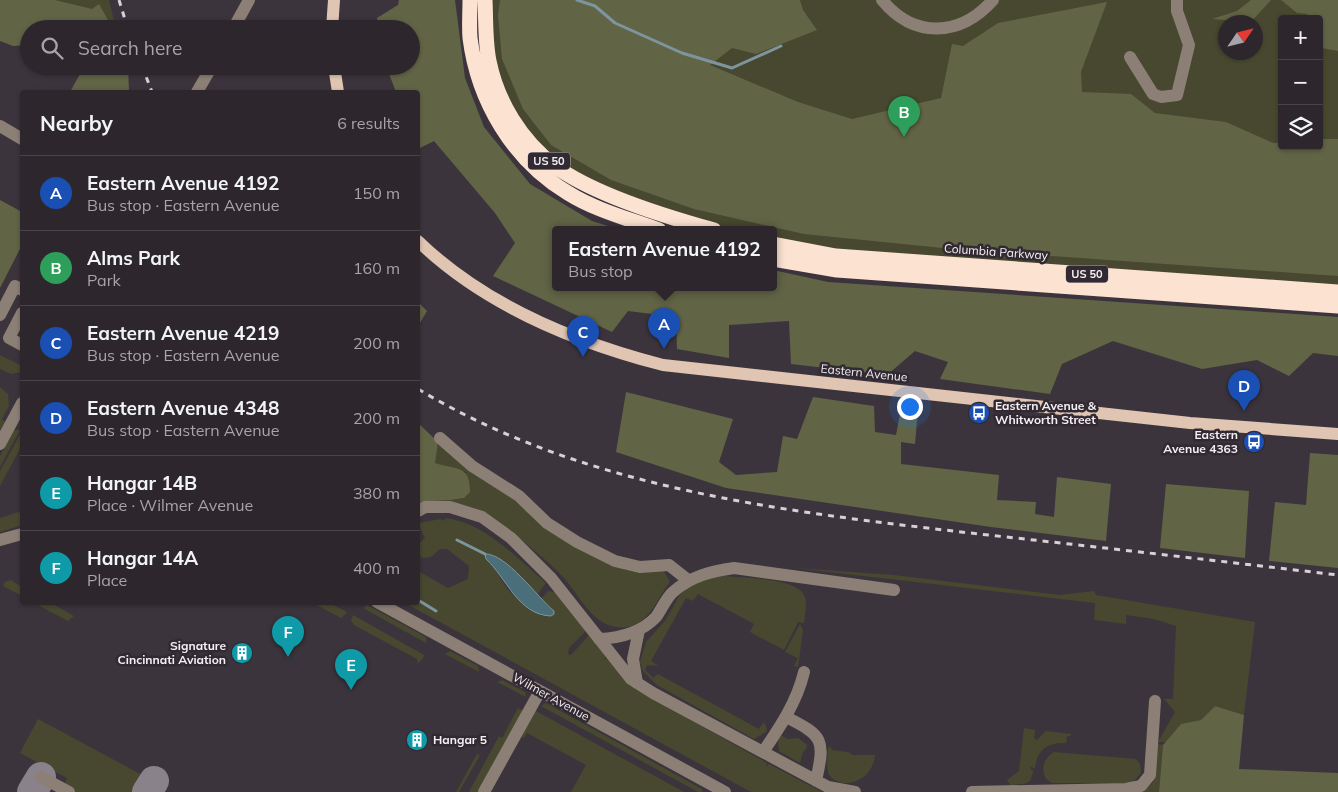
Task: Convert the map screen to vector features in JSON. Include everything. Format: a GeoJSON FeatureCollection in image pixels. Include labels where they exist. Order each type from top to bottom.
{"type":"FeatureCollection","features":[{"type":"Feature","properties":{"kind":"highway","name":"US 50"},"geometry":{"type":"LineString","coordinates":[[470,0],[470,36],[475,67],[484,95],[499,125],[516,150],[542,175],[568,194],[649,226]]}},
{"type":"Feature","properties":{"kind":"highway","name":"US 50"},"geometry":{"type":"LineString","coordinates":[[485,0],[489,61],[496,86],[506,110],[520,132],[534,147],[555,166],[593,186],[676,219],[700,226]]}},
{"type":"Feature","properties":{"kind":"highway","name":"Columbia Parkway"},"geometry":{"type":"LineString","coordinates":[[777,245],[836,256],[1338,292]]}},
{"type":"Feature","properties":{"kind":"highway","name":"US 50"},"geometry":{"type":"LineString","coordinates":[[777,261],[837,270],[1338,306]]}},
{"type":"Feature","properties":{"kind":"main road"},"geometry":{"type":"LineString","coordinates":[[333,20],[334,0]]}},
{"type":"Feature","properties":{"kind":"main road"},"geometry":{"type":"LineString","coordinates":[[335,75],[338,90]]}},
{"type":"Feature","properties":{"kind":"main road","name":"Eastern Avenue"},"geometry":{"type":"LineString","coordinates":[[420,243],[446,266],[520,312],[594,345],[663,365],[1190,423],[1338,434]]}},
{"type":"Feature","properties":{"kind":"street"},"geometry":{"type":"LineString","coordinates":[[238,20],[249,0]]}},
{"type":"Feature","properties":{"kind":"street"},"geometry":{"type":"LineString","coordinates":[[882,0],[894,12],[914,25],[941,29],[970,20],[993,0]]}},
{"type":"Feature","properties":{"kind":"street"},"geometry":{"type":"LineString","coordinates":[[1130,57],[1153,94],[1161,97],[1177,95],[1189,44],[1177,11],[1177,0]]}},
{"type":"Feature","properties":{"kind":"street"},"geometry":{"type":"LineString","coordinates":[[198,90],[207,75]]}},
{"type":"Feature","properties":{"kind":"street"},"geometry":{"type":"LineString","coordinates":[[0,126],[20,138]]}},
{"type":"Feature","properties":{"kind":"street"},"geometry":{"type":"LineString","coordinates":[[0,314],[15,286],[20,289]]}},
{"type":"Feature","properties":{"kind":"street"},"geometry":{"type":"LineString","coordinates":[[20,316],[4,336],[20,344]]}},
{"type":"Feature","properties":{"kind":"street"},"geometry":{"type":"LineString","coordinates":[[0,444],[17,425],[20,412]]}},
{"type":"Feature","properties":{"kind":"street"},"geometry":{"type":"LineString","coordinates":[[440,438],[472,466],[519,496],[547,523],[577,542],[615,561],[640,567],[669,565],[688,580]]}},
{"type":"Feature","properties":{"kind":"street"},"geometry":{"type":"LineString","coordinates":[[420,510],[425,508],[450,507],[482,516],[511,538],[551,578],[631,679],[816,781],[828,787],[855,792]]}},
{"type":"Feature","properties":{"kind":"street"},"geometry":{"type":"LineString","coordinates":[[0,540],[20,535]]}},
{"type":"Feature","properties":{"kind":"street"},"geometry":{"type":"LineString","coordinates":[[599,639],[616,638],[639,630],[655,618],[672,592],[688,580],[708,572],[734,568],[894,590]]}},
{"type":"Feature","properties":{"kind":"street","name":"Wilmer Avenue"},"geometry":{"type":"LineString","coordinates":[[383,605],[719,791]]}},
{"type":"Feature","properties":{"kind":"street"},"geometry":{"type":"LineString","coordinates":[[637,683],[633,659],[639,630]]}},
{"type":"Feature","properties":{"kind":"street"},"geometry":{"type":"LineString","coordinates":[[763,752],[786,717],[800,688],[804,672]]}},
{"type":"Feature","properties":{"kind":"street"},"geometry":{"type":"LineString","coordinates":[[484,792],[540,691]]}},
{"type":"Feature","properties":{"kind":"street"},"geometry":{"type":"LineString","coordinates":[[972,792],[1126,789],[1141,786],[1150,774],[1155,701]]}},
{"type":"Feature","properties":{"kind":"street"},"geometry":{"type":"LineString","coordinates":[[786,717],[811,730],[819,739],[821,756],[816,781]]}},
{"type":"Feature","properties":{"kind":"street"},"geometry":{"type":"LineString","coordinates":[[40,777],[69,792]]}},
{"type":"Feature","properties":{"kind":"green space"},"geometry":{"type":"Polygon","coordinates":[[[0,0],[109,0],[114,20],[34,20],[0,0]]]}},
{"type":"Feature","properties":{"kind":"green space"},"geometry":{"type":"Polygon","coordinates":[[[0,0],[55,0],[92,9],[99,4],[108,20],[20,20],[20,46],[13,46],[0,41],[0,0]]]}},
{"type":"Feature","properties":{"kind":"green space"},"geometry":{"type":"Polygon","coordinates":[[[399,0],[455,0],[465,78],[484,127],[530,184],[592,221],[608,226],[552,226],[552,291],[777,291],[777,271],[828,282],[1338,317],[1338,356],[1313,353],[1289,376],[1257,360],[1202,369],[1113,341],[1062,364],[1050,394],[940,379],[948,362],[915,351],[887,375],[791,364],[789,321],[729,325],[729,358],[677,349],[676,317],[628,311],[612,332],[493,276],[515,243],[495,213],[434,141],[420,148],[420,90],[395,90],[389,75],[420,75],[420,20],[377,20],[377,18],[398,5],[399,0]]]}},
{"type":"Feature","properties":{"kind":"green space"},"geometry":{"type":"Polygon","coordinates":[[[485,0],[1338,0],[1338,292],[777,244],[777,226],[704,226],[555,166],[496,86],[485,0]]]}},
{"type":"Feature","properties":{"kind":"green space"},"geometry":{"type":"Polygon","coordinates":[[[500,0],[800,0],[803,10],[817,30],[756,54],[732,48],[710,65],[798,102],[852,119],[941,98],[952,44],[963,46],[998,23],[1107,2],[1081,72],[1082,92],[1131,94],[1155,113],[1226,122],[1273,143],[1278,143],[1278,150],[1323,150],[1323,139],[1338,139],[1338,276],[952,249],[804,234],[777,228],[777,226],[769,226],[694,209],[611,180],[551,145],[523,109],[502,59],[498,16],[500,0]]]}},
{"type":"Feature","properties":{"kind":"green space"},"geometry":{"type":"Polygon","coordinates":[[[1251,0],[1271,0],[1257,15],[1224,15],[1237,11],[1251,0]]]}},
{"type":"Feature","properties":{"kind":"green space"},"geometry":{"type":"Polygon","coordinates":[[[1281,0],[1338,0],[1338,51],[1323,48],[1323,15],[1297,13],[1281,0]]]}},
{"type":"Feature","properties":{"kind":"green space"},"geometry":{"type":"Polygon","coordinates":[[[79,75],[128,75],[129,90],[71,90],[79,75]]]}},
{"type":"Feature","properties":{"kind":"green space"},"geometry":{"type":"Polygon","coordinates":[[[0,200],[20,211],[20,249],[0,288],[0,200]]]}},
{"type":"Feature","properties":{"kind":"green space"},"geometry":{"type":"Polygon","coordinates":[[[420,304],[427,311],[420,323],[420,304]]]}},
{"type":"Feature","properties":{"kind":"green space"},"geometry":{"type":"Polygon","coordinates":[[[0,355],[20,365],[20,372],[11,374],[0,369],[0,355]]]}},
{"type":"Feature","properties":{"kind":"green space"},"geometry":{"type":"Polygon","coordinates":[[[0,387],[8,394],[9,406],[2,419],[5,422],[0,431],[0,387]]]}},
{"type":"Feature","properties":{"kind":"green space"},"geometry":{"type":"Polygon","coordinates":[[[626,392],[733,419],[719,462],[736,475],[777,472],[783,436],[797,439],[813,397],[874,406],[875,432],[896,435],[901,408],[918,410],[915,444],[901,442],[901,464],[999,475],[997,500],[1036,502],[1035,514],[1054,517],[1057,477],[1111,484],[1106,541],[991,527],[726,488],[616,452],[626,392]]]}},
{"type":"Feature","properties":{"kind":"green space"},"geometry":{"type":"Polygon","coordinates":[[[420,425],[438,442],[435,463],[461,470],[468,477],[470,492],[464,498],[420,502],[420,425]]]}},
{"type":"Feature","properties":{"kind":"green space"},"geometry":{"type":"Polygon","coordinates":[[[14,430],[20,430],[0,467],[0,456],[14,430]]]}},
{"type":"Feature","properties":{"kind":"green space"},"geometry":{"type":"Polygon","coordinates":[[[20,435],[20,449],[0,486],[0,471],[20,435]]]}},
{"type":"Feature","properties":{"kind":"green space"},"geometry":{"type":"Polygon","coordinates":[[[438,442],[576,545],[658,568],[665,573],[670,582],[650,612],[640,622],[630,627],[616,627],[606,624],[589,610],[564,578],[533,549],[480,511],[457,504],[420,506],[421,501],[463,498],[466,472],[434,463],[438,442]]]}},
{"type":"Feature","properties":{"kind":"green space"},"geometry":{"type":"Polygon","coordinates":[[[1310,453],[1338,455],[1338,568],[1269,561],[1275,502],[1306,505],[1310,453]]]}},
{"type":"Feature","properties":{"kind":"green space"},"geometry":{"type":"Polygon","coordinates":[[[1166,484],[1249,491],[1245,558],[1160,548],[1166,484]]]}},
{"type":"Feature","properties":{"kind":"green space"},"geometry":{"type":"Polygon","coordinates":[[[20,512],[20,526],[0,532],[0,518],[20,512]]]}},
{"type":"Feature","properties":{"kind":"green space"},"geometry":{"type":"Polygon","coordinates":[[[446,518],[460,521],[486,533],[510,551],[546,583],[537,595],[502,563],[489,554],[486,559],[493,566],[508,590],[542,616],[554,611],[541,599],[548,591],[555,592],[586,631],[569,648],[568,654],[571,655],[589,635],[606,656],[604,660],[607,658],[644,694],[767,763],[766,767],[769,764],[822,792],[751,792],[409,605],[420,605],[420,572],[448,588],[468,579],[469,566],[447,549],[440,549],[431,557],[422,558],[420,556],[420,542],[425,538],[420,528],[420,523],[441,519],[443,521],[446,518]]]}},
{"type":"Feature","properties":{"kind":"green space"},"geometry":{"type":"Polygon","coordinates":[[[795,568],[894,575],[1060,595],[1094,591],[1096,595],[1255,622],[1244,715],[1215,706],[1201,720],[1181,725],[1166,742],[1158,742],[1175,712],[1164,699],[1173,699],[1176,626],[1154,619],[1126,615],[1126,624],[1094,620],[1095,603],[795,568]]]}},
{"type":"Feature","properties":{"kind":"green space"},"geometry":{"type":"Polygon","coordinates":[[[725,576],[780,582],[799,589],[804,595],[806,605],[804,623],[798,622],[784,650],[750,632],[754,624],[698,594],[693,601],[686,598],[651,661],[659,666],[647,665],[645,670],[653,678],[658,674],[759,729],[764,722],[767,729],[766,732],[754,739],[657,685],[643,671],[640,662],[646,642],[665,621],[679,596],[688,587],[710,577],[725,576]]]}},
{"type":"Feature","properties":{"kind":"green space"},"geometry":{"type":"Polygon","coordinates":[[[11,580],[20,586],[20,595],[3,586],[5,582],[11,580]]]}},
{"type":"Feature","properties":{"kind":"green space"},"geometry":{"type":"Polygon","coordinates":[[[38,605],[55,605],[74,616],[68,621],[38,605]]]}},
{"type":"Feature","properties":{"kind":"green space"},"geometry":{"type":"Polygon","coordinates":[[[317,605],[334,605],[347,612],[341,618],[317,605]]]}},
{"type":"Feature","properties":{"kind":"green space"},"geometry":{"type":"Polygon","coordinates":[[[367,605],[426,637],[426,643],[363,608],[367,605]]]}},
{"type":"Feature","properties":{"kind":"green space"},"geometry":{"type":"Polygon","coordinates":[[[353,615],[425,655],[418,664],[417,659],[354,625],[351,621],[353,615]]]}},
{"type":"Feature","properties":{"kind":"green space"},"geometry":{"type":"Polygon","coordinates":[[[800,624],[803,630],[798,667],[794,666],[798,658],[785,652],[800,624]]]}},
{"type":"Feature","properties":{"kind":"green space"},"geometry":{"type":"Polygon","coordinates":[[[450,651],[478,666],[479,672],[445,654],[450,651]]]}},
{"type":"Feature","properties":{"kind":"green space"},"geometry":{"type":"Polygon","coordinates":[[[502,680],[525,692],[526,697],[497,682],[502,680]]]}},
{"type":"Feature","properties":{"kind":"green space"},"geometry":{"type":"Polygon","coordinates":[[[546,703],[702,789],[702,792],[698,792],[541,706],[546,703]]]}},
{"type":"Feature","properties":{"kind":"green space"},"geometry":{"type":"Polygon","coordinates":[[[1215,706],[1244,715],[1239,769],[1338,773],[1338,792],[1159,792],[1163,745],[1181,724],[1201,720],[1215,706]]]}},
{"type":"Feature","properties":{"kind":"green space"},"geometry":{"type":"Polygon","coordinates":[[[518,708],[523,711],[479,792],[469,792],[499,736],[502,738],[518,708]]]}},
{"type":"Feature","properties":{"kind":"green space"},"geometry":{"type":"Polygon","coordinates":[[[534,710],[684,792],[571,792],[586,765],[527,733],[524,738],[519,736],[534,710]]]}},
{"type":"Feature","properties":{"kind":"green space"},"geometry":{"type":"Polygon","coordinates":[[[38,719],[142,775],[132,792],[76,792],[65,783],[67,778],[20,753],[38,719]]]}},
{"type":"Feature","properties":{"kind":"green space"},"geometry":{"type":"Polygon","coordinates":[[[1024,728],[1035,730],[1034,738],[1037,740],[1046,731],[1071,734],[1071,736],[1067,736],[1066,743],[1054,744],[1041,752],[1035,769],[1030,766],[1032,771],[1034,770],[1030,781],[1024,784],[1010,785],[1007,780],[1019,771],[1024,728]]]}},
{"type":"Feature","properties":{"kind":"green space"},"geometry":{"type":"Polygon","coordinates":[[[781,735],[787,739],[798,738],[806,744],[807,747],[802,754],[800,763],[779,751],[778,741],[781,735]]]}},
{"type":"Feature","properties":{"kind":"green space"},"geometry":{"type":"Polygon","coordinates":[[[1158,744],[1163,745],[1159,792],[1143,792],[1153,782],[1158,744]]]}},
{"type":"Feature","properties":{"kind":"green space"},"geometry":{"type":"Polygon","coordinates":[[[830,747],[832,750],[848,752],[853,755],[875,755],[873,765],[868,773],[854,782],[838,782],[828,772],[828,748],[830,747]]]}},
{"type":"Feature","properties":{"kind":"green space"},"geometry":{"type":"Polygon","coordinates":[[[1054,752],[1136,759],[1140,764],[1141,773],[1132,783],[1052,783],[1046,779],[1043,767],[1047,758],[1054,752]]]}},
{"type":"Feature","properties":{"kind":"green space"},"geometry":{"type":"Polygon","coordinates":[[[477,754],[480,755],[459,792],[456,792],[477,754]]]}},
{"type":"Feature","properties":{"kind":"water"},"geometry":{"type":"Polygon","coordinates":[[[485,554],[493,556],[512,568],[554,611],[554,614],[551,616],[540,614],[521,602],[486,559],[485,554]]]}},
{"type":"Feature","properties":{"kind":"waterway"},"geometry":{"type":"LineString","coordinates":[[577,0],[595,6],[615,23],[682,53],[732,68],[781,46]]}},
{"type":"Feature","properties":{"kind":"waterway"},"geometry":{"type":"LineString","coordinates":[[457,540],[485,554]]}},
{"type":"Feature","properties":{"kind":"waterway"},"geometry":{"type":"LineString","coordinates":[[420,601],[436,611]]}},
{"type":"Feature","properties":{"kind":"taxiway"},"geometry":{"type":"LineString","coordinates":[[32,792],[41,777]]}},
{"type":"Feature","properties":{"kind":"taxiway"},"geometry":{"type":"LineString","coordinates":[[147,792],[154,781]]}},
{"type":"Feature","properties":{"kind":"railway"},"geometry":{"type":"LineString","coordinates":[[119,0],[125,20]]}},
{"type":"Feature","properties":{"kind":"railway"},"geometry":{"type":"LineString","coordinates":[[145,75],[151,90]]}},
{"type":"Feature","properties":{"kind":"railway"},"geometry":{"type":"LineString","coordinates":[[420,390],[483,423],[550,451],[619,473],[690,491],[762,505],[907,526],[1338,575]]}},
{"type":"Feature","properties":{"kind":"place","name":"Alms Park"},"geometry":{"type":"Point","coordinates":[904,137]}},
{"type":"Feature","properties":{"kind":"place","name":"Eastern Avenue 4192"},"geometry":{"type":"Point","coordinates":[664,349]}},
{"type":"Feature","properties":{"kind":"place","name":"Eastern Avenue 4219"},"geometry":{"type":"Point","coordinates":[583,357]}},
{"type":"Feature","properties":{"kind":"place","name":"Eastern Avenue 4348"},"geometry":{"type":"Point","coordinates":[1244,411]}},
{"type":"Feature","properties":{"kind":"place","name":"Eastern Avenue & Whitworth Street"},"geometry":{"type":"Point","coordinates":[979,413]}},
{"type":"Feature","properties":{"kind":"place","name":"Eastern Avenue 4363"},"geometry":{"type":"Point","coordinates":[1254,442]}},
{"type":"Feature","properties":{"kind":"place","name":"Signature Cincinnati Aviation"},"geometry":{"type":"Point","coordinates":[242,653]}},
{"type":"Feature","properties":{"kind":"place","name":"Hangar 14A"},"geometry":{"type":"Point","coordinates":[288,657]}},
{"type":"Feature","properties":{"kind":"place","name":"Hangar 14B"},"geometry":{"type":"Point","coordinates":[351,690]}},
{"type":"Feature","properties":{"kind":"place","name":"Hangar 5"},"geometry":{"type":"Point","coordinates":[417,740]}}]}
